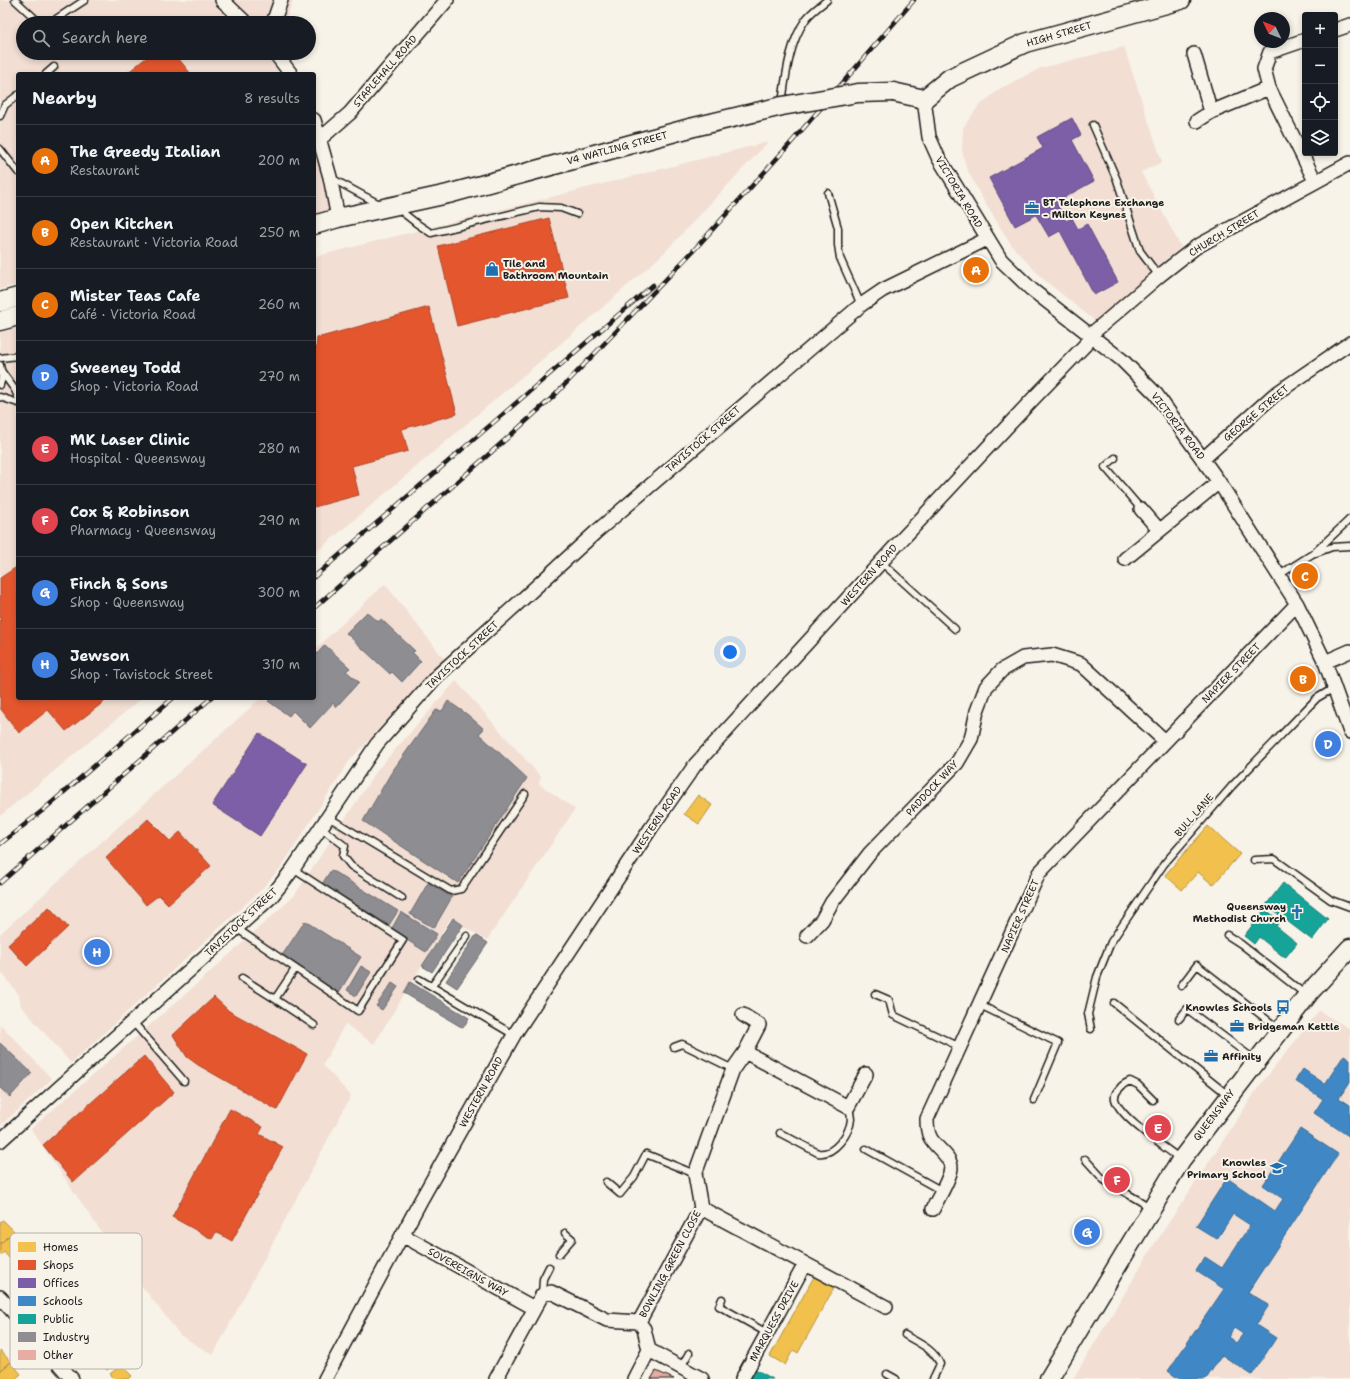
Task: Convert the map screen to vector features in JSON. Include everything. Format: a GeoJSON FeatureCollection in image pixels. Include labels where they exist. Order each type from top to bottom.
{"type":"FeatureCollection","features":[{"type":"Feature","properties":{"kind":"street"},"geometry":{"type":"LineString","coordinates":[[222,0],[239,16]]}},
{"type":"Feature","properties":{"kind":"street"},"geometry":{"type":"LineString","coordinates":[[275,16],[281,0]]}},
{"type":"Feature","properties":{"kind":"street","name":"STAPLEHALL ROAD"},"geometry":{"type":"LineString","coordinates":[[320,139],[350,113],[447,0]]}},
{"type":"Feature","properties":{"kind":"street","name":"HIGH STREET"},"geometry":{"type":"LineString","coordinates":[[924,99],[950,78],[1025,43],[1181,0]]}},
{"type":"Feature","properties":{"kind":"street"},"geometry":{"type":"LineString","coordinates":[[1338,29],[1350,25]]}},
{"type":"Feature","properties":{"kind":"street"},"geometry":{"type":"LineString","coordinates":[[1302,41],[1270,52],[1264,69],[1269,88],[1315,181]]}},
{"type":"Feature","properties":{"kind":"street"},"geometry":{"type":"LineString","coordinates":[[1194,54],[1211,112]]}},
{"type":"Feature","properties":{"kind":"street"},"geometry":{"type":"LineString","coordinates":[[280,60],[289,72]]}},
{"type":"Feature","properties":{"kind":"street"},"geometry":{"type":"LineString","coordinates":[[1197,121],[1211,112],[1269,88]]}},
{"type":"Feature","properties":{"kind":"street","name":"V4 WATLING STREET"},"geometry":{"type":"LineString","coordinates":[[316,224],[338,218],[448,194],[690,128],[782,106],[858,93],[893,92],[924,99]]}},
{"type":"Feature","properties":{"kind":"street","name":"VICTORIA ROAD"},"geometry":{"type":"LineString","coordinates":[[924,99],[929,137],[938,157],[1001,260],[1031,289],[1122,360],[1156,394],[1219,482],[1297,604],[1325,662],[1350,732]]}},
{"type":"Feature","properties":{"kind":"street"},"geometry":{"type":"LineString","coordinates":[[316,126],[330,177],[338,218]]}},
{"type":"Feature","properties":{"kind":"street","name":"CHURCH STREET"},"geometry":{"type":"LineString","coordinates":[[1092,336],[1095,331],[1159,276],[1196,247],[1350,163]]}},
{"type":"Feature","properties":{"kind":"street","name":"TAVISTOCK STREET"},"geometry":{"type":"LineString","coordinates":[[0,1141],[271,897],[293,869],[377,744],[437,676],[596,532],[861,305],[883,290],[987,239]]}},
{"type":"Feature","properties":{"kind":"street"},"geometry":{"type":"LineString","coordinates":[[0,302],[16,298]]}},
{"type":"Feature","properties":{"kind":"street"},"geometry":{"type":"LineString","coordinates":[[0,321],[16,317]]}},
{"type":"Feature","properties":{"kind":"street","name":"WESTERN ROAD"},"geometry":{"type":"LineString","coordinates":[[325,1379],[402,1235],[514,1035],[651,828],[695,765],[881,562],[1092,336]]}},
{"type":"Feature","properties":{"kind":"street","name":"GEORGE STREET"},"geometry":{"type":"LineString","coordinates":[[1203,459],[1274,395],[1350,343]]}},
{"type":"Feature","properties":{"kind":"street"},"geometry":{"type":"LineString","coordinates":[[1125,559],[1219,482]]}},
{"type":"Feature","properties":{"kind":"street"},"geometry":{"type":"LineString","coordinates":[[1141,509],[1159,530]]}},
{"type":"Feature","properties":{"kind":"street","name":"NAPIER STREET"},"geometry":{"type":"LineString","coordinates":[[932,1208],[949,1176],[951,1167],[947,1156],[936,1147],[930,1138],[927,1119],[980,1006],[1039,873],[1297,604]]}},
{"type":"Feature","properties":{"kind":"street"},"geometry":{"type":"LineString","coordinates":[[1325,662],[1350,651]]}},
{"type":"Feature","properties":{"kind":"street","name":"PADDOCK WAY"},"geometry":{"type":"LineString","coordinates":[[807,936],[822,920],[832,902],[870,852],[956,763],[970,740],[977,711],[986,686],[1002,670],[1023,658],[1052,655],[1080,664],[1165,741]]}},
{"type":"Feature","properties":{"kind":"street","name":"QUEENSWAY"},"geometry":{"type":"LineString","coordinates":[[1049,1379],[1181,1160],[1307,996],[1350,948]]}},
{"type":"Feature","properties":{"kind":"street","name":"BOWLING GREEN CLOSE"},"geometry":{"type":"LineString","coordinates":[[649,1350],[642,1326],[701,1208],[695,1174],[733,1069],[745,1052],[759,1025],[743,1016]]}},
{"type":"Feature","properties":{"kind":"street"},"geometry":{"type":"LineString","coordinates":[[745,1052],[848,1107],[866,1074]]}},
{"type":"Feature","properties":{"kind":"street"},"geometry":{"type":"LineString","coordinates":[[701,1208],[886,1307]]}},
{"type":"Feature","properties":{"kind":"street","name":"SOVEREIGNS WAY"},"geometry":{"type":"LineString","coordinates":[[402,1235],[534,1308]]}},
{"type":"Feature","properties":{"kind":"street","name":"MARQUESS DRIVE"},"geometry":{"type":"LineString","coordinates":[[742,1379],[806,1264]]}},
{"type":"Feature","properties":{"kind":"street"},"geometry":{"type":"LineString","coordinates":[[496,1379],[542,1295],[551,1292],[607,1320],[642,1326]]}},
{"type":"Feature","properties":{"kind":"street"},"geometry":{"type":"LineString","coordinates":[[0,1297],[10,1308]]}},
{"type":"Feature","properties":{"kind":"street"},"geometry":{"type":"LineString","coordinates":[[634,1379],[649,1350],[702,1379]]}},
{"type":"Feature","properties":{"kind":"street"},"geometry":{"type":"LineString","coordinates":[[63,1369],[72,1379]]}},
{"type":"Feature","properties":{"kind":"lane"},"geometry":{"type":"LineString","coordinates":[[15,0],[32,16]]}},
{"type":"Feature","properties":{"kind":"lane"},"geometry":{"type":"LineString","coordinates":[[61,16],[85,0]]}},
{"type":"Feature","properties":{"kind":"lane"},"geometry":{"type":"LineString","coordinates":[[782,106],[786,75],[793,44],[806,19],[827,0]]}},
{"type":"Feature","properties":{"kind":"lane"},"geometry":{"type":"LineString","coordinates":[[48,72],[54,67]]}},
{"type":"Feature","properties":{"kind":"lane"},"geometry":{"type":"LineString","coordinates":[[0,116],[5,105],[16,97]]}},
{"type":"Feature","properties":{"kind":"lane"},"geometry":{"type":"LineString","coordinates":[[1093,125],[1117,180],[1140,251],[1159,276]]}},
{"type":"Feature","properties":{"kind":"lane"},"geometry":{"type":"LineString","coordinates":[[0,149],[16,169]]}},
{"type":"Feature","properties":{"kind":"lane"},"geometry":{"type":"LineString","coordinates":[[330,177],[390,207],[432,233],[539,208],[561,208],[576,214]]}},
{"type":"Feature","properties":{"kind":"lane"},"geometry":{"type":"LineString","coordinates":[[828,193],[838,228],[840,258],[861,305]]}},
{"type":"Feature","properties":{"kind":"lane"},"geometry":{"type":"LineString","coordinates":[[0,358],[16,356]]}},
{"type":"Feature","properties":{"kind":"lane"},"geometry":{"type":"LineString","coordinates":[[0,365],[2,372],[2,380],[0,385]]}},
{"type":"Feature","properties":{"kind":"lane"},"geometry":{"type":"LineString","coordinates":[[2,372],[16,392]]}},
{"type":"Feature","properties":{"kind":"lane"},"geometry":{"type":"LineString","coordinates":[[0,397],[16,402]]}},
{"type":"Feature","properties":{"kind":"lane"},"geometry":{"type":"LineString","coordinates":[[1115,458],[1105,468],[1141,509]]}},
{"type":"Feature","properties":{"kind":"lane"},"geometry":{"type":"LineString","coordinates":[[1279,575],[1314,553],[1350,519]]}},
{"type":"Feature","properties":{"kind":"lane"},"geometry":{"type":"LineString","coordinates":[[1314,553],[1332,547],[1350,546]]}},
{"type":"Feature","properties":{"kind":"lane"},"geometry":{"type":"LineString","coordinates":[[881,562],[955,629]]}},
{"type":"Feature","properties":{"kind":"lane","name":"BULL LANE"},"geometry":{"type":"LineString","coordinates":[[1091,1029],[1088,1014],[1097,977],[1111,942],[1164,864],[1242,775],[1317,698],[1334,688]]}},
{"type":"Feature","properties":{"kind":"lane"},"geometry":{"type":"LineString","coordinates":[[324,822],[451,892],[462,889],[525,794]]}},
{"type":"Feature","properties":{"kind":"lane"},"geometry":{"type":"LineString","coordinates":[[324,822],[345,846],[343,856],[351,866],[402,898]]}},
{"type":"Feature","properties":{"kind":"lane"},"geometry":{"type":"LineString","coordinates":[[1254,860],[1274,859],[1331,900],[1350,907]]}},
{"type":"Feature","properties":{"kind":"lane"},"geometry":{"type":"LineString","coordinates":[[236,928],[358,1011],[403,940],[293,869]]}},
{"type":"Feature","properties":{"kind":"lane"},"geometry":{"type":"LineString","coordinates":[[1227,935],[1307,996]]}},
{"type":"Feature","properties":{"kind":"lane"},"geometry":{"type":"LineString","coordinates":[[432,986],[467,936]]}},
{"type":"Feature","properties":{"kind":"lane"},"geometry":{"type":"LineString","coordinates":[[1181,986],[1197,965],[1281,1030]]}},
{"type":"Feature","properties":{"kind":"lane"},"geometry":{"type":"LineString","coordinates":[[275,999],[295,969]]}},
{"type":"Feature","properties":{"kind":"lane"},"geometry":{"type":"LineString","coordinates":[[242,978],[314,1025]]}},
{"type":"Feature","properties":{"kind":"lane"},"geometry":{"type":"LineString","coordinates":[[419,979],[514,1035]]}},
{"type":"Feature","properties":{"kind":"lane"},"geometry":{"type":"LineString","coordinates":[[875,994],[889,1000],[893,1014],[960,1047]]}},
{"type":"Feature","properties":{"kind":"lane"},"geometry":{"type":"LineString","coordinates":[[1114,1003],[1229,1096]]}},
{"type":"Feature","properties":{"kind":"lane"},"geometry":{"type":"LineString","coordinates":[[980,1006],[1058,1043],[1034,1100]]}},
{"type":"Feature","properties":{"kind":"lane"},"geometry":{"type":"LineString","coordinates":[[1179,1019],[1187,1009],[1256,1061]]}},
{"type":"Feature","properties":{"kind":"lane"},"geometry":{"type":"LineString","coordinates":[[133,1022],[184,1081]]}},
{"type":"Feature","properties":{"kind":"lane"},"geometry":{"type":"LineString","coordinates":[[674,1047],[682,1044],[733,1069]]}},
{"type":"Feature","properties":{"kind":"lane"},"geometry":{"type":"LineString","coordinates":[[1154,1100],[1138,1085],[1130,1081],[1124,1083],[1115,1094],[1115,1099],[1119,1107],[1131,1121],[1181,1160]]}},
{"type":"Feature","properties":{"kind":"lane"},"geometry":{"type":"LineString","coordinates":[[780,1133],[818,1153],[827,1153],[837,1147],[850,1124],[850,1112],[848,1107]]}},
{"type":"Feature","properties":{"kind":"lane"},"geometry":{"type":"LineString","coordinates":[[866,1149],[942,1190]]}},
{"type":"Feature","properties":{"kind":"lane"},"geometry":{"type":"LineString","coordinates":[[606,1182],[620,1194],[634,1177],[646,1154],[695,1174]]}},
{"type":"Feature","properties":{"kind":"lane"},"geometry":{"type":"LineString","coordinates":[[1085,1159],[1104,1180],[1151,1208]]}},
{"type":"Feature","properties":{"kind":"lane"},"geometry":{"type":"LineString","coordinates":[[559,1254],[572,1239],[565,1233]]}},
{"type":"Feature","properties":{"kind":"lane"},"geometry":{"type":"LineString","coordinates":[[542,1295],[544,1279],[549,1267]]}},
{"type":"Feature","properties":{"kind":"lane"},"geometry":{"type":"LineString","coordinates":[[722,1299],[718,1306],[768,1333]]}},
{"type":"Feature","properties":{"kind":"lane"},"geometry":{"type":"LineString","coordinates":[[905,1335],[933,1352],[937,1357],[940,1364],[933,1379]]}},
{"type":"Feature","properties":{"kind":"lane"},"geometry":{"type":"LineString","coordinates":[[681,1368],[689,1353]]}},
{"type":"Feature","properties":{"kind":"lane"},"geometry":{"type":"LineString","coordinates":[[887,1374],[896,1379]]}},
{"type":"Feature","properties":{"kind":"shaded area"},"geometry":{"type":"Polygon","coordinates":[[[0,0],[293,0],[287,16],[16,16],[16,60],[286,60],[290,72],[16,72],[16,285],[0,289],[0,0]]]}},
{"type":"Feature","properties":{"kind":"shaded area"},"geometry":{"type":"Polygon","coordinates":[[[1124,47],[1162,162],[1141,172],[1181,247],[1095,321],[1042,278],[1012,246],[982,198],[966,167],[962,150],[963,128],[978,107],[1001,88],[1041,68],[1124,47]]]}},
{"type":"Feature","properties":{"kind":"shaded area"},"geometry":{"type":"Polygon","coordinates":[[[768,142],[664,253],[586,322],[316,552],[316,256],[768,142]]]}},
{"type":"Feature","properties":{"kind":"shaded area"},"geometry":{"type":"Polygon","coordinates":[[[316,150],[338,218],[316,223],[316,150]]]}},
{"type":"Feature","properties":{"kind":"shaded area"},"geometry":{"type":"Polygon","coordinates":[[[16,327],[16,700],[140,700],[0,816],[0,332],[16,327]]]}},
{"type":"Feature","properties":{"kind":"shaded area"},"geometry":{"type":"Polygon","coordinates":[[[385,584],[445,660],[350,760],[282,866],[261,890],[71,1063],[21,1006],[19,995],[0,970],[0,934],[259,700],[316,700],[316,648],[385,584]]]}},
{"type":"Feature","properties":{"kind":"shaded area"},"geometry":{"type":"Polygon","coordinates":[[[456,681],[541,777],[539,784],[575,809],[487,940],[450,919],[374,1044],[345,1024],[323,1065],[351,1096],[213,1355],[180,1335],[142,1286],[142,1233],[102,1233],[31,1129],[198,983],[294,896],[378,769],[456,681]]]}},
{"type":"Feature","properties":{"kind":"shaded area","name":"Knowles Primary School"},"geometry":{"type":"Polygon","coordinates":[[[1319,1011],[1350,1029],[1350,1379],[1073,1379],[1152,1248],[1258,1088],[1319,1011]]]}},
{"type":"Feature","properties":{"kind":"shaded area"},"geometry":{"type":"Polygon","coordinates":[[[0,1024],[52,1079],[0,1126],[0,1024]]]}},
{"type":"Feature","properties":{"kind":"building: Homes"},"geometry":{"type":"Polygon","coordinates":[[[698,795],[712,805],[699,824],[684,814],[698,795]]]}},
{"type":"Feature","properties":{"kind":"building: Homes"},"geometry":{"type":"Polygon","coordinates":[[[1208,826],[1240,854],[1213,885],[1198,872],[1182,890],[1165,875],[1208,826]]]}},
{"type":"Feature","properties":{"kind":"building: Homes"},"geometry":{"type":"Polygon","coordinates":[[[3,1220],[14,1231],[10,1233],[0,1244],[0,1222],[3,1220]]]}},
{"type":"Feature","properties":{"kind":"building: Homes"},"geometry":{"type":"Polygon","coordinates":[[[8,1236],[10,1238],[9,1258],[4,1252],[1,1255],[0,1254],[0,1244],[8,1236]]]}},
{"type":"Feature","properties":{"kind":"building: Homes"},"geometry":{"type":"Polygon","coordinates":[[[815,1275],[835,1286],[798,1353],[793,1350],[785,1365],[770,1356],[815,1275]]]}},
{"type":"Feature","properties":{"kind":"building: Homes"},"geometry":{"type":"Polygon","coordinates":[[[0,1350],[10,1363],[0,1371],[0,1350]]]}},
{"type":"Feature","properties":{"kind":"building: Homes"},"geometry":{"type":"Polygon","coordinates":[[[10,1363],[10,1369],[17,1369],[21,1374],[15,1379],[0,1379],[0,1371],[10,1363]]]}},
{"type":"Feature","properties":{"kind":"building: Homes"},"geometry":{"type":"Polygon","coordinates":[[[116,1369],[125,1369],[132,1376],[129,1379],[115,1379],[110,1374],[116,1369]]]}},
{"type":"Feature","properties":{"kind":"building: Shops"},"geometry":{"type":"Polygon","coordinates":[[[143,60],[180,60],[189,72],[128,72],[143,60]]]}},
{"type":"Feature","properties":{"kind":"building: Shops"},"geometry":{"type":"Polygon","coordinates":[[[549,218],[569,298],[457,326],[438,246],[549,218]]]}},
{"type":"Feature","properties":{"kind":"building: Shops"},"geometry":{"type":"Polygon","coordinates":[[[429,307],[457,414],[402,429],[408,451],[352,466],[359,495],[316,506],[316,347],[317,338],[429,307]]]}},
{"type":"Feature","properties":{"kind":"building: Shops"},"geometry":{"type":"Polygon","coordinates":[[[16,567],[16,700],[106,700],[66,731],[48,710],[19,733],[0,708],[0,578],[16,567]]]}},
{"type":"Feature","properties":{"kind":"building: Shops"},"geometry":{"type":"Polygon","coordinates":[[[148,819],[170,841],[180,832],[211,866],[168,904],[159,895],[146,905],[106,858],[148,819]]]}},
{"type":"Feature","properties":{"kind":"building: Shops"},"geometry":{"type":"Polygon","coordinates":[[[49,907],[68,927],[27,966],[8,945],[49,907]]]}},
{"type":"Feature","properties":{"kind":"building: Shops"},"geometry":{"type":"Polygon","coordinates":[[[214,997],[229,1011],[307,1054],[277,1110],[198,1065],[187,1057],[173,1035],[214,997]]]}},
{"type":"Feature","properties":{"kind":"building: Shops"},"geometry":{"type":"Polygon","coordinates":[[[144,1056],[174,1092],[73,1182],[43,1145],[144,1056]]]}},
{"type":"Feature","properties":{"kind":"building: Shops"},"geometry":{"type":"Polygon","coordinates":[[[230,1109],[263,1127],[259,1134],[283,1147],[232,1241],[216,1232],[212,1239],[172,1217],[230,1109]]]}},
{"type":"Feature","properties":{"kind":"building: Offices","name":"BT Telephone Exchange - Milton Keynes"},"geometry":{"type":"Polygon","coordinates":[[[1072,118],[1081,135],[1072,140],[1094,181],[1056,202],[1066,221],[1072,218],[1078,229],[1087,224],[1118,282],[1094,295],[1060,231],[1049,237],[1036,215],[1015,226],[989,178],[1043,148],[1037,137],[1072,118]]]}},
{"type":"Feature","properties":{"kind":"building: Offices"},"geometry":{"type":"Polygon","coordinates":[[[259,733],[307,764],[260,836],[212,805],[259,733]]]}},
{"type":"Feature","properties":{"kind":"building: Schools"},"geometry":{"type":"Polygon","coordinates":[[[1344,1055],[1350,1059],[1350,1082],[1339,1098],[1350,1105],[1350,1137],[1314,1113],[1323,1099],[1295,1081],[1303,1069],[1325,1084],[1344,1055]]]}},
{"type":"Feature","properties":{"kind":"building: Schools"},"geometry":{"type":"Polygon","coordinates":[[[1300,1129],[1338,1154],[1248,1292],[1269,1305],[1256,1325],[1276,1338],[1252,1375],[1222,1355],[1206,1379],[1179,1379],[1168,1371],[1224,1289],[1196,1271],[1205,1257],[1222,1268],[1250,1225],[1233,1214],[1217,1239],[1196,1226],[1227,1178],[1275,1211],[1283,1199],[1263,1185],[1300,1129]],[[1234,1328],[1228,1337],[1236,1343],[1243,1334],[1234,1328]]]}},
{"type":"Feature","properties":{"kind":"building: Public","name":"Queensway Methodist Church"},"geometry":{"type":"Polygon","coordinates":[[[1283,883],[1328,919],[1312,940],[1266,905],[1283,883]]]}},
{"type":"Feature","properties":{"kind":"building: Public"},"geometry":{"type":"Polygon","coordinates":[[[1265,909],[1280,921],[1276,926],[1297,943],[1285,958],[1259,937],[1254,944],[1244,936],[1265,909]]]}},
{"type":"Feature","properties":{"kind":"building: Public"},"geometry":{"type":"Polygon","coordinates":[[[755,1369],[773,1379],[750,1379],[755,1369]]]}},
{"type":"Feature","properties":{"kind":"building: Industry"},"geometry":{"type":"Polygon","coordinates":[[[367,612],[379,622],[381,619],[415,651],[412,652],[421,661],[402,682],[392,672],[390,674],[346,633],[367,612]]]}},
{"type":"Feature","properties":{"kind":"building: Industry"},"geometry":{"type":"Polygon","coordinates":[[[325,645],[350,668],[346,671],[359,682],[336,707],[333,703],[310,728],[293,711],[289,716],[268,701],[316,700],[316,655],[325,645]]]}},
{"type":"Feature","properties":{"kind":"building: Industry"},"geometry":{"type":"Polygon","coordinates":[[[448,701],[468,715],[484,729],[479,734],[527,778],[458,883],[363,821],[391,773],[436,710],[442,711],[448,701]]]}},
{"type":"Feature","properties":{"kind":"building: Industry"},"geometry":{"type":"Polygon","coordinates":[[[331,870],[398,911],[389,925],[322,884],[331,870]]]}},
{"type":"Feature","properties":{"kind":"building: Industry"},"geometry":{"type":"Polygon","coordinates":[[[428,883],[452,897],[434,928],[410,914],[428,883]]]}},
{"type":"Feature","properties":{"kind":"building: Industry"},"geometry":{"type":"Polygon","coordinates":[[[401,912],[437,934],[426,952],[391,930],[401,912]]]}},
{"type":"Feature","properties":{"kind":"building: Industry"},"geometry":{"type":"Polygon","coordinates":[[[453,918],[463,925],[432,972],[422,966],[453,918]]]}},
{"type":"Feature","properties":{"kind":"building: Industry"},"geometry":{"type":"Polygon","coordinates":[[[305,921],[361,957],[338,994],[281,957],[305,921]]]}},
{"type":"Feature","properties":{"kind":"building: Industry"},"geometry":{"type":"Polygon","coordinates":[[[476,935],[488,943],[457,988],[446,981],[476,935]]]}},
{"type":"Feature","properties":{"kind":"building: Industry"},"geometry":{"type":"Polygon","coordinates":[[[361,966],[371,972],[356,996],[347,990],[361,966]]]}},
{"type":"Feature","properties":{"kind":"building: Industry"},"geometry":{"type":"Polygon","coordinates":[[[410,982],[469,1018],[463,1028],[404,993],[410,982]]]}},
{"type":"Feature","properties":{"kind":"building: Industry"},"geometry":{"type":"Polygon","coordinates":[[[392,983],[398,987],[382,1010],[376,1006],[392,983]]]}},
{"type":"Feature","properties":{"kind":"building: Industry"},"geometry":{"type":"Polygon","coordinates":[[[0,1043],[32,1073],[10,1097],[0,1088],[0,1043]]]}},
{"type":"Feature","properties":{"kind":"building: Other"},"geometry":{"type":"Polygon","coordinates":[[[656,1371],[674,1379],[651,1379],[656,1371]]]}},
{"type":"Feature","properties":{"kind":"railway"},"geometry":{"type":"LineString","coordinates":[[316,606],[554,396],[693,251],[789,145],[914,0]]}},
{"type":"Feature","properties":{"kind":"railway"},"geometry":{"type":"LineString","coordinates":[[316,575],[653,285]]}},
{"type":"Feature","properties":{"kind":"railway"},"geometry":{"type":"LineString","coordinates":[[0,844],[42,811],[171,700]]}},
{"type":"Feature","properties":{"kind":"railway"},"geometry":{"type":"LineString","coordinates":[[0,883],[209,700]]}},
{"type":"Feature","properties":{"kind":"place","name":"BT Telephone Exchange - Milton Keynes"},"geometry":{"type":"Point","coordinates":[1032,208]}},
{"type":"Feature","properties":{"kind":"place","name":"Tile and Bathroom Mountain"},"geometry":{"type":"Point","coordinates":[492,269]}},
{"type":"Feature","properties":{"kind":"place","name":"The Greedy Italian"},"geometry":{"type":"Point","coordinates":[976,270]}},
{"type":"Feature","properties":{"kind":"place","name":"Mister Teas Cafe"},"geometry":{"type":"Point","coordinates":[1305,576]}},
{"type":"Feature","properties":{"kind":"place","name":"Open Kitchen"},"geometry":{"type":"Point","coordinates":[1303,679]}},
{"type":"Feature","properties":{"kind":"place","name":"Sweeney Todd"},"geometry":{"type":"Point","coordinates":[1328,744]}},
{"type":"Feature","properties":{"kind":"place","name":"Queensway Methodist Church"},"geometry":{"type":"Point","coordinates":[1297,912]}},
{"type":"Feature","properties":{"kind":"place","name":"Jewson"},"geometry":{"type":"Point","coordinates":[97,952]}},
{"type":"Feature","properties":{"kind":"place","name":"Knowles Schools"},"geometry":{"type":"Point","coordinates":[1283,1007]}},
{"type":"Feature","properties":{"kind":"place","name":"Bridgeman Kettle"},"geometry":{"type":"Point","coordinates":[1237,1026]}},
{"type":"Feature","properties":{"kind":"place","name":"Affinity"},"geometry":{"type":"Point","coordinates":[1211,1056]}},
{"type":"Feature","properties":{"kind":"place","name":"MK Laser Clinic"},"geometry":{"type":"Point","coordinates":[1158,1128]}},
{"type":"Feature","properties":{"kind":"place","name":"Knowles Primary School"},"geometry":{"type":"Point","coordinates":[1277,1168]}},
{"type":"Feature","properties":{"kind":"place","name":"Cox & Robinson"},"geometry":{"type":"Point","coordinates":[1117,1180]}},
{"type":"Feature","properties":{"kind":"place","name":"Finch & Sons"},"geometry":{"type":"Point","coordinates":[1087,1232]}}]}
